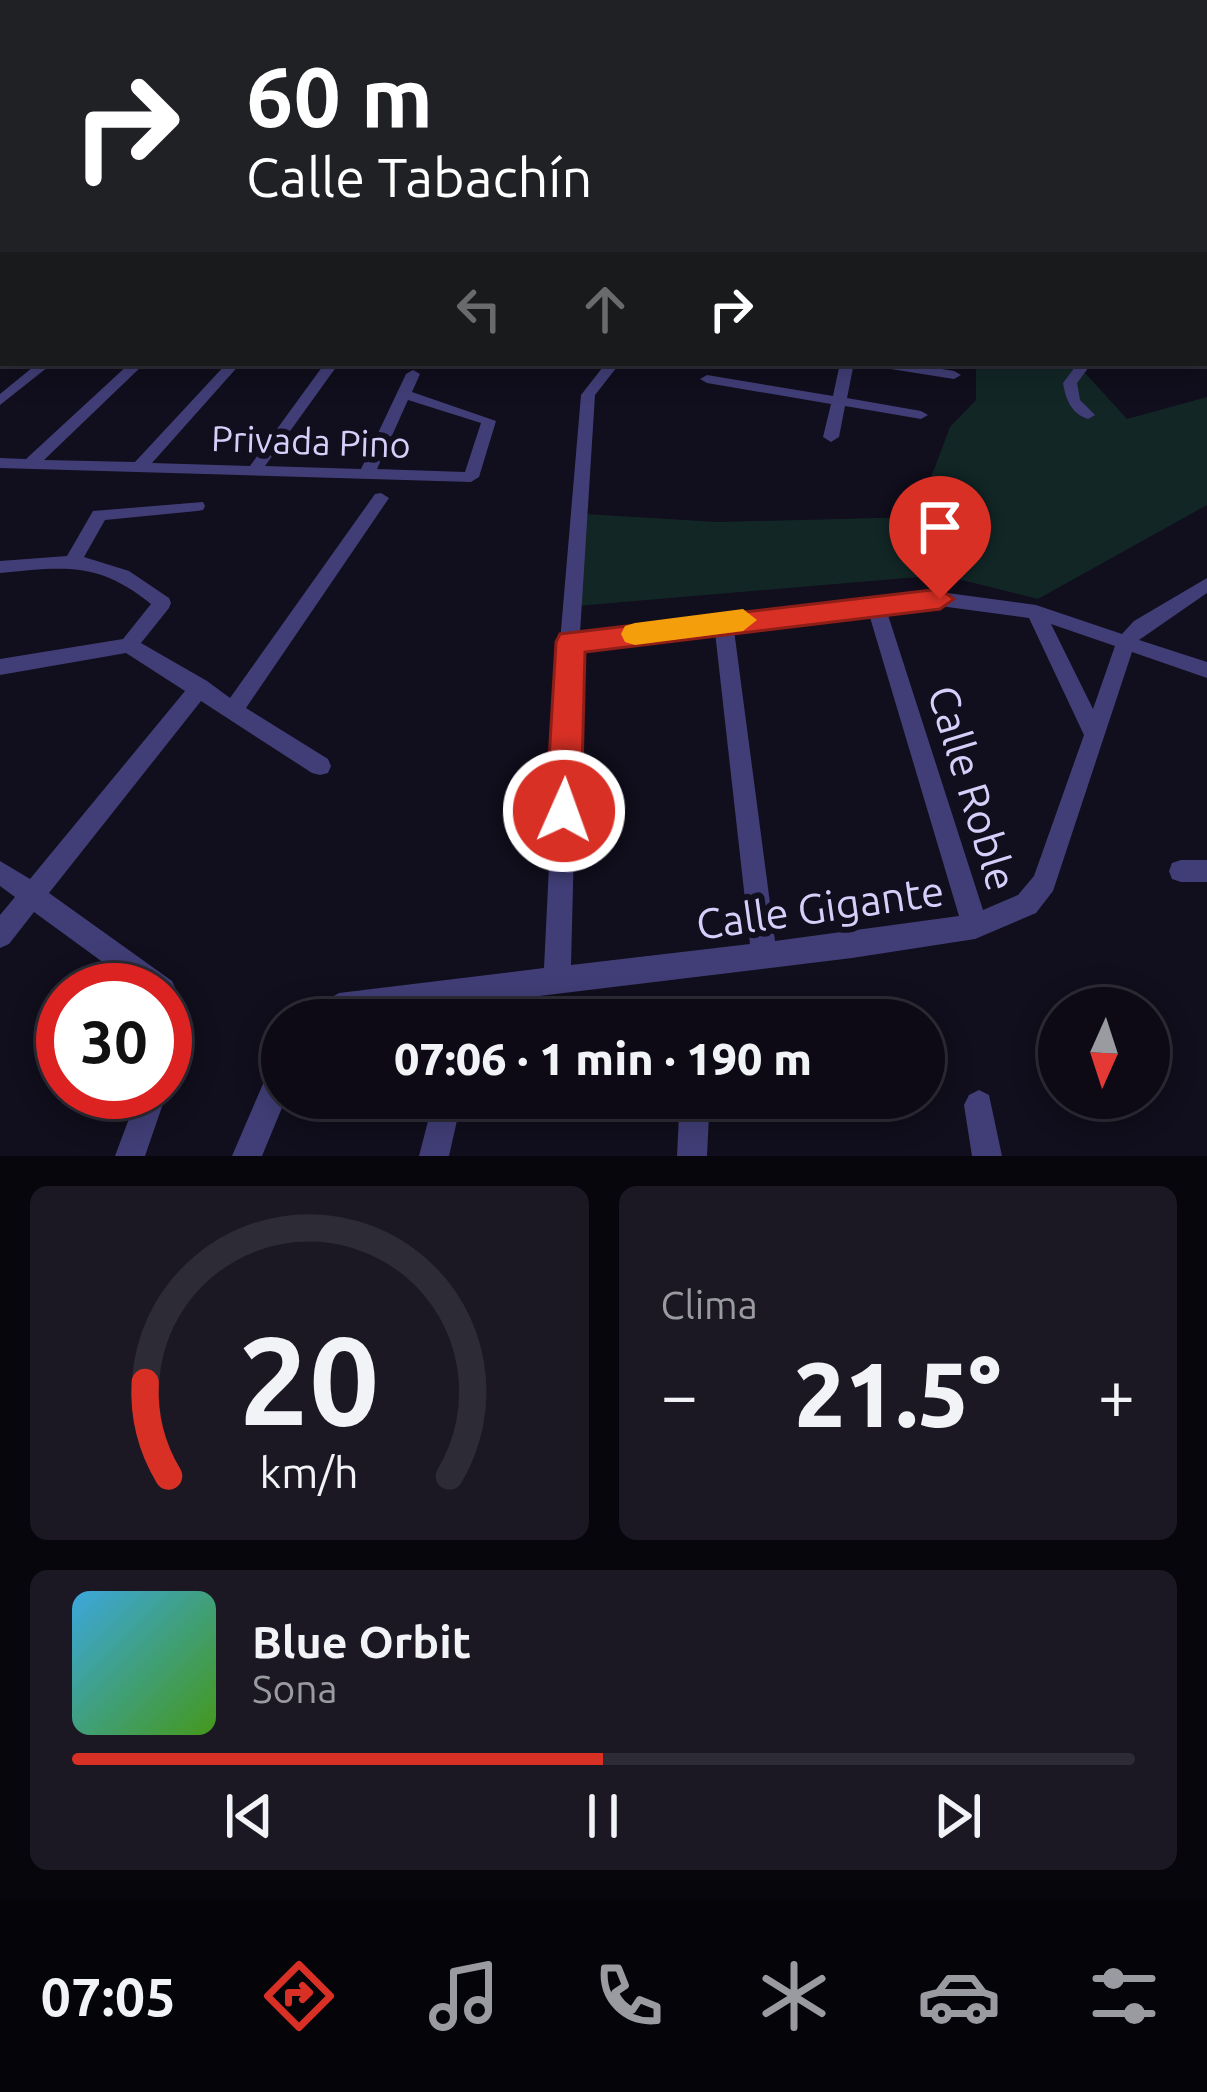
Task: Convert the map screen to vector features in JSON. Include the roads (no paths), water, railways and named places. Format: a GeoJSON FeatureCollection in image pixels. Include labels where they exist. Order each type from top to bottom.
{"type":"FeatureCollection","features":[{"type":"Feature","properties":{"kind":"street"},"geometry":{"type":"LineString","coordinates":[[0,401],[42,366]]}},
{"type":"Feature","properties":{"kind":"street"},"geometry":{"type":"LineString","coordinates":[[30,464],[135,366]]}},
{"type":"Feature","properties":{"kind":"street"},"geometry":{"type":"LineString","coordinates":[[140,466],[231,366]]}},
{"type":"Feature","properties":{"kind":"street"},"geometry":{"type":"LineString","coordinates":[[256,468],[330,366]]}},
{"type":"Feature","properties":{"kind":"street"},"geometry":{"type":"LineString","coordinates":[[557,980],[570,642],[588,395],[611,366]]}},
{"type":"Feature","properties":{"kind":"street"},"geometry":{"type":"LineString","coordinates":[[736,384],[740,366]]}},
{"type":"Feature","properties":{"kind":"street"},"geometry":{"type":"LineString","coordinates":[[831,437],[846,366]]}},
{"type":"Feature","properties":{"kind":"street"},"geometry":{"type":"LineString","coordinates":[[897,366],[954,375]]}},
{"type":"Feature","properties":{"kind":"street"},"geometry":{"type":"LineString","coordinates":[[1082,366],[1070,383],[1073,401],[1088,415]]}},
{"type":"Feature","properties":{"kind":"street"},"geometry":{"type":"LineString","coordinates":[[367,473],[413,374]]}},
{"type":"Feature","properties":{"kind":"street"},"geometry":{"type":"LineString","coordinates":[[707,379],[921,415]]}},
{"type":"Feature","properties":{"kind":"street","name":"Privada Pino"},"geometry":{"type":"LineString","coordinates":[[0,463],[471,477],[489,421],[404,394]]}},
{"type":"Feature","properties":{"kind":"street"},"geometry":{"type":"LineString","coordinates":[[234,709],[381,498]]}},
{"type":"Feature","properties":{"kind":"street"},"geometry":{"type":"LineString","coordinates":[[74,561],[99,515],[197,506]]}},
{"type":"Feature","properties":{"kind":"street"},"geometry":{"type":"LineString","coordinates":[[0,567],[74,561],[133,577],[162,603],[129,645]]}},
{"type":"Feature","properties":{"kind":"street"},"geometry":{"type":"LineString","coordinates":[[1126,641],[1141,626],[1207,584]]}},
{"type":"Feature","properties":{"kind":"street"},"geometry":{"type":"LineString","coordinates":[[570,642],[940,599],[1036,612],[1207,670]]}},
{"type":"Feature","properties":{"kind":"street","name":"Calle Roble"},"geometry":{"type":"LineString","coordinates":[[876,604],[975,926]]}},
{"type":"Feature","properties":{"kind":"street"},"geometry":{"type":"LineString","coordinates":[[1036,612],[1094,734]]}},
{"type":"Feature","properties":{"kind":"street"},"geometry":{"type":"LineString","coordinates":[[723,622],[764,955]]}},
{"type":"Feature","properties":{"kind":"street","name":"Calle Gigante"},"geometry":{"type":"LineString","coordinates":[[426,999],[975,926],[1027,904],[1044,884],[1126,641]]}},
{"type":"Feature","properties":{"kind":"street"},"geometry":{"type":"LineString","coordinates":[[0,667],[129,645],[320,766]]}},
{"type":"Feature","properties":{"kind":"street"},"geometry":{"type":"LineString","coordinates":[[0,935],[200,687]]}},
{"type":"Feature","properties":{"kind":"street"},"geometry":{"type":"LineString","coordinates":[[0,872],[124,963]]}},
{"type":"Feature","properties":{"kind":"street"},"geometry":{"type":"LineString","coordinates":[[979,1105],[987,1156]]}},
{"type":"Feature","properties":{"kind":"street"},"geometry":{"type":"LineString","coordinates":[[130,1156],[144,1119]]}},
{"type":"Feature","properties":{"kind":"street"},"geometry":{"type":"LineString","coordinates":[[247,1156],[263,1119]]}},
{"type":"Feature","properties":{"kind":"street"},"geometry":{"type":"LineString","coordinates":[[434,1156],[443,1119]]}},
{"type":"Feature","properties":{"kind":"street"},"geometry":{"type":"LineString","coordinates":[[692,1156],[694,1119]]}}]}
